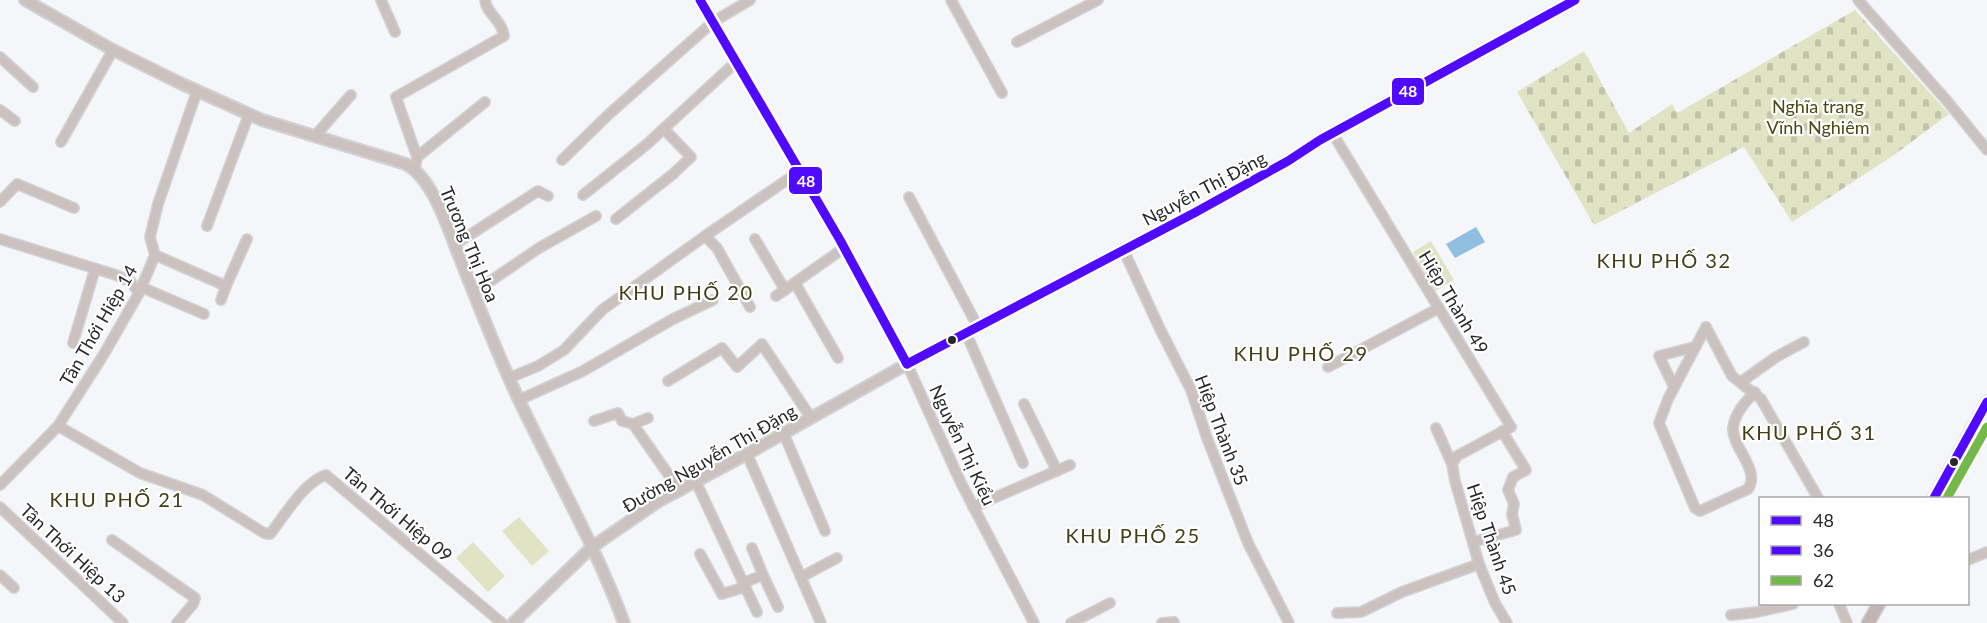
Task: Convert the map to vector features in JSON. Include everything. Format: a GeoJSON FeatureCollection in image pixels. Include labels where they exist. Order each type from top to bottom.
{"type":"FeatureCollection","features":[{"type":"Feature","properties":{"kind":"main road"},"geometry":{"type":"LineString","coordinates":[[1935,497],[1987,402]]}},
{"type":"Feature","properties":{"kind":"main road"},"geometry":{"type":"LineString","coordinates":[[1868,623],[1878,605]]}},
{"type":"Feature","properties":{"kind":"street"},"geometry":{"type":"LineString","coordinates":[[25,0],[113,50],[249,114],[416,169],[417,157],[396,97],[504,36],[502,26],[486,7],[485,0]]}},
{"type":"Feature","properties":{"kind":"street"},"geometry":{"type":"LineString","coordinates":[[381,0],[395,32]]}},
{"type":"Feature","properties":{"kind":"street","name":"Nguyễn Thị Kiểu"},"geometry":{"type":"LineString","coordinates":[[700,0],[844,248],[907,364],[973,507],[1034,623]]}},
{"type":"Feature","properties":{"kind":"street"},"geometry":{"type":"LineString","coordinates":[[562,160],[608,114],[713,22],[750,0]]}},
{"type":"Feature","properties":{"kind":"street"},"geometry":{"type":"LineString","coordinates":[[951,0],[1002,93]]}},
{"type":"Feature","properties":{"kind":"street"},"geometry":{"type":"LineString","coordinates":[[1017,42],[1098,0]]}},
{"type":"Feature","properties":{"kind":"street","name":"Nguyễn Thị Đặng"},"geometry":{"type":"LineString","coordinates":[[907,364],[1197,212],[1575,0]]}},
{"type":"Feature","properties":{"kind":"street"},"geometry":{"type":"LineString","coordinates":[[1858,0],[1987,150]]}},
{"type":"Feature","properties":{"kind":"street"},"geometry":{"type":"LineString","coordinates":[[61,142],[113,50]]}},
{"type":"Feature","properties":{"kind":"street"},"geometry":{"type":"LineString","coordinates":[[0,57],[33,87]]}},
{"type":"Feature","properties":{"kind":"street"},"geometry":{"type":"LineString","coordinates":[[583,195],[664,129],[736,62]]}},
{"type":"Feature","properties":{"kind":"street","name":"Tân Thới Hiệp 14"},"geometry":{"type":"LineString","coordinates":[[0,485],[58,426],[104,354],[140,290],[155,255],[150,237],[158,204],[197,91]]}},
{"type":"Feature","properties":{"kind":"street"},"geometry":{"type":"LineString","coordinates":[[315,136],[351,94]]}},
{"type":"Feature","properties":{"kind":"street"},"geometry":{"type":"LineString","coordinates":[[417,157],[484,102]]}},
{"type":"Feature","properties":{"kind":"street"},"geometry":{"type":"LineString","coordinates":[[0,110],[15,121]]}},
{"type":"Feature","properties":{"kind":"street"},"geometry":{"type":"LineString","coordinates":[[207,226],[249,114]]}},
{"type":"Feature","properties":{"kind":"street"},"geometry":{"type":"LineString","coordinates":[[616,219],[691,158],[664,129]]}},
{"type":"Feature","properties":{"kind":"street","name":"Hiệp Thành 49"},"geometry":{"type":"LineString","coordinates":[[1333,134],[1511,427],[1502,431]]}},
{"type":"Feature","properties":{"kind":"street","name":"Trương Thị Hoa"},"geometry":{"type":"LineString","coordinates":[[416,169],[442,213],[509,378],[592,547],[624,623]]}},
{"type":"Feature","properties":{"kind":"street"},"geometry":{"type":"LineString","coordinates":[[509,378],[538,366],[564,350],[602,310],[800,171]]}},
{"type":"Feature","properties":{"kind":"street"},"geometry":{"type":"LineString","coordinates":[[0,202],[17,184],[74,207]]}},
{"type":"Feature","properties":{"kind":"street"},"geometry":{"type":"LineString","coordinates":[[454,245],[516,203],[538,191],[549,196]]}},
{"type":"Feature","properties":{"kind":"street"},"geometry":{"type":"LineString","coordinates":[[909,197],[978,327]]}},
{"type":"Feature","properties":{"kind":"street"},"geometry":{"type":"LineString","coordinates":[[473,293],[539,248],[596,216]]}},
{"type":"Feature","properties":{"kind":"street"},"geometry":{"type":"LineString","coordinates":[[705,236],[717,248],[750,307]]}},
{"type":"Feature","properties":{"kind":"street"},"geometry":{"type":"LineString","coordinates":[[0,239],[131,282],[140,290],[204,314]]}},
{"type":"Feature","properties":{"kind":"street"},"geometry":{"type":"LineString","coordinates":[[221,300],[247,239]]}},
{"type":"Feature","properties":{"kind":"street"},"geometry":{"type":"LineString","coordinates":[[754,239],[784,290]]}},
{"type":"Feature","properties":{"kind":"street"},"geometry":{"type":"LineString","coordinates":[[776,296],[844,248]]}},
{"type":"Feature","properties":{"kind":"street","name":"Hiệp Thành 35"},"geometry":{"type":"LineString","coordinates":[[1123,249],[1191,390],[1248,543],[1289,623]]}},
{"type":"Feature","properties":{"kind":"street"},"geometry":{"type":"LineString","coordinates":[[155,255],[226,286]]}},
{"type":"Feature","properties":{"kind":"street"},"geometry":{"type":"LineString","coordinates":[[73,343],[95,269]]}},
{"type":"Feature","properties":{"kind":"street"},"geometry":{"type":"LineString","coordinates":[[795,283],[838,358]]}},
{"type":"Feature","properties":{"kind":"street"},"geometry":{"type":"LineString","coordinates":[[519,400],[583,371],[673,319],[713,300]]}},
{"type":"Feature","properties":{"kind":"street"},"geometry":{"type":"LineString","coordinates":[[1328,367],[1439,308]]}},
{"type":"Feature","properties":{"kind":"street"},"geometry":{"type":"LineString","coordinates":[[1755,392],[1738,414],[1733,430],[1750,475],[1751,484],[1748,489],[1700,511],[1695,508],[1659,423],[1674,387],[1706,327],[1732,376],[1755,392],[1761,399],[1817,497]]}},
{"type":"Feature","properties":{"kind":"street"},"geometry":{"type":"LineString","coordinates":[[966,333],[1023,463]]}},
{"type":"Feature","properties":{"kind":"street"},"geometry":{"type":"LineString","coordinates":[[1741,382],[1781,354],[1804,342]]}},
{"type":"Feature","properties":{"kind":"street"},"geometry":{"type":"LineString","coordinates":[[668,381],[722,348],[737,367],[762,344],[811,418]]}},
{"type":"Feature","properties":{"kind":"street"},"geometry":{"type":"LineString","coordinates":[[1674,387],[1659,356],[1694,347]]}},
{"type":"Feature","properties":{"kind":"street","name":"Đường Nguyễn Thị Đặng"},"geometry":{"type":"LineString","coordinates":[[513,623],[592,547],[659,501],[907,364]]}},
{"type":"Feature","properties":{"kind":"street"},"geometry":{"type":"LineString","coordinates":[[1024,404],[1057,471]]}},
{"type":"Feature","properties":{"kind":"street"},"geometry":{"type":"LineString","coordinates":[[594,421],[618,413],[622,421],[633,424],[648,418]]}},
{"type":"Feature","properties":{"kind":"street"},"geometry":{"type":"LineString","coordinates":[[633,424],[680,491]]}},
{"type":"Feature","properties":{"kind":"street","name":"Tân Thới Hiệp 09"},"geometry":{"type":"LineString","coordinates":[[58,426],[140,473],[203,495],[264,533],[270,534],[309,485],[319,477],[326,475],[502,623]]}},
{"type":"Feature","properties":{"kind":"street","name":"Hiệp Thành 45"},"geometry":{"type":"LineString","coordinates":[[1436,428],[1452,464],[1479,564],[1495,603],[1507,623]]}},
{"type":"Feature","properties":{"kind":"street"},"geometry":{"type":"LineString","coordinates":[[1452,464],[1457,456],[1502,431],[1526,470],[1513,477],[1508,490],[1514,504],[1512,514],[1516,530],[1473,542]]}},
{"type":"Feature","properties":{"kind":"street"},"geometry":{"type":"LineString","coordinates":[[784,434],[825,531]]}},
{"type":"Feature","properties":{"kind":"street"},"geometry":{"type":"LineString","coordinates":[[747,454],[821,623]]}},
{"type":"Feature","properties":{"kind":"street"},"geometry":{"type":"LineString","coordinates":[[973,507],[1070,465]]}},
{"type":"Feature","properties":{"kind":"street"},"geometry":{"type":"LineString","coordinates":[[696,482],[757,612]]}},
{"type":"Feature","properties":{"kind":"street","name":"Tân Thới Hiệp 13"},"geometry":{"type":"LineString","coordinates":[[0,507],[123,623]]}},
{"type":"Feature","properties":{"kind":"street"},"geometry":{"type":"LineString","coordinates":[[112,540],[195,598],[193,604],[177,623]]}},
{"type":"Feature","properties":{"kind":"street"},"geometry":{"type":"LineString","coordinates":[[752,548],[778,607]]}},
{"type":"Feature","properties":{"kind":"street"},"geometry":{"type":"LineString","coordinates":[[1969,560],[1987,552]]}},
{"type":"Feature","properties":{"kind":"street"},"geometry":{"type":"LineString","coordinates":[[700,554],[722,594],[764,575]]}},
{"type":"Feature","properties":{"kind":"street"},"geometry":{"type":"LineString","coordinates":[[801,577],[837,558]]}},
{"type":"Feature","properties":{"kind":"street"},"geometry":{"type":"LineString","coordinates":[[1337,613],[1361,612],[1412,588],[1479,564]]}},
{"type":"Feature","properties":{"kind":"street"},"geometry":{"type":"LineString","coordinates":[[0,575],[14,588]]}},
{"type":"Feature","properties":{"kind":"street"},"geometry":{"type":"LineString","coordinates":[[1071,623],[1088,619],[1110,603]]}},
{"type":"Feature","properties":{"kind":"street"},"geometry":{"type":"LineString","coordinates":[[1731,615],[1785,605]]}},
{"type":"Feature","properties":{"kind":"street"},"geometry":{"type":"LineString","coordinates":[[1840,605],[1847,623]]}},
{"type":"Feature","properties":{"kind":"street"},"geometry":{"type":"LineString","coordinates":[[1162,623],[1174,622]]}},
{"type":"Feature","properties":{"kind":"green space","name":"Nghĩa trang Vĩnh Nghiêm"},"geometry":{"type":"Polygon","coordinates":[[[1855,10],[1949,114],[1894,155],[1792,222],[1744,147],[1594,225],[1517,92],[1584,51],[1629,133],[1672,104],[1677,113],[1855,10]]]}},
{"type":"Feature","properties":{"kind":"green space"},"geometry":{"type":"Polygon","coordinates":[[[1431,241],[1454,280],[1435,291],[1413,252],[1431,241]]]}},
{"type":"Feature","properties":{"kind":"green space"},"geometry":{"type":"Polygon","coordinates":[[[519,517],[549,551],[532,566],[502,531],[519,517]]]}},
{"type":"Feature","properties":{"kind":"green space"},"geometry":{"type":"Polygon","coordinates":[[[473,542],[505,576],[488,592],[456,558],[473,542]]]}},
{"type":"Feature","properties":{"kind":"water"},"geometry":{"type":"Polygon","coordinates":[[[1476,227],[1485,242],[1455,258],[1446,244],[1476,227]]]}},
{"type":"Feature","properties":{"kind":"transit line","name":"48"},"geometry":{"type":"LineString","coordinates":[[700,0],[840,240],[907,364]]}},
{"type":"Feature","properties":{"kind":"transit line","name":"48"},"geometry":{"type":"LineString","coordinates":[[907,364],[1196,212],[1288,161],[1320,140],[1575,0]]}},
{"type":"Feature","properties":{"kind":"transit line","name":"36"},"geometry":{"type":"LineString","coordinates":[[1935,497],[1987,402]]}},
{"type":"Feature","properties":{"kind":"transit line","name":"62"},"geometry":{"type":"LineString","coordinates":[[1948,497],[1987,427]]}},
{"type":"Feature","properties":{"kind":"district","name":"KHU PHỐ 32"},"geometry":{"type":"Point","coordinates":[1664,260]}},
{"type":"Feature","properties":{"kind":"district","name":"KHU PHỐ 20"},"geometry":{"type":"Point","coordinates":[686,292]}},
{"type":"Feature","properties":{"kind":"district","name":"KHU PHỐ 29"},"geometry":{"type":"Point","coordinates":[1301,353]}},
{"type":"Feature","properties":{"kind":"district","name":"KHU PHỐ 31"},"geometry":{"type":"Point","coordinates":[1809,432]}},
{"type":"Feature","properties":{"kind":"district","name":"KHU PHỐ 21"},"geometry":{"type":"Point","coordinates":[117,499]}},
{"type":"Feature","properties":{"kind":"district","name":"KHU PHỐ 25"},"geometry":{"type":"Point","coordinates":[1133,535]}}]}
